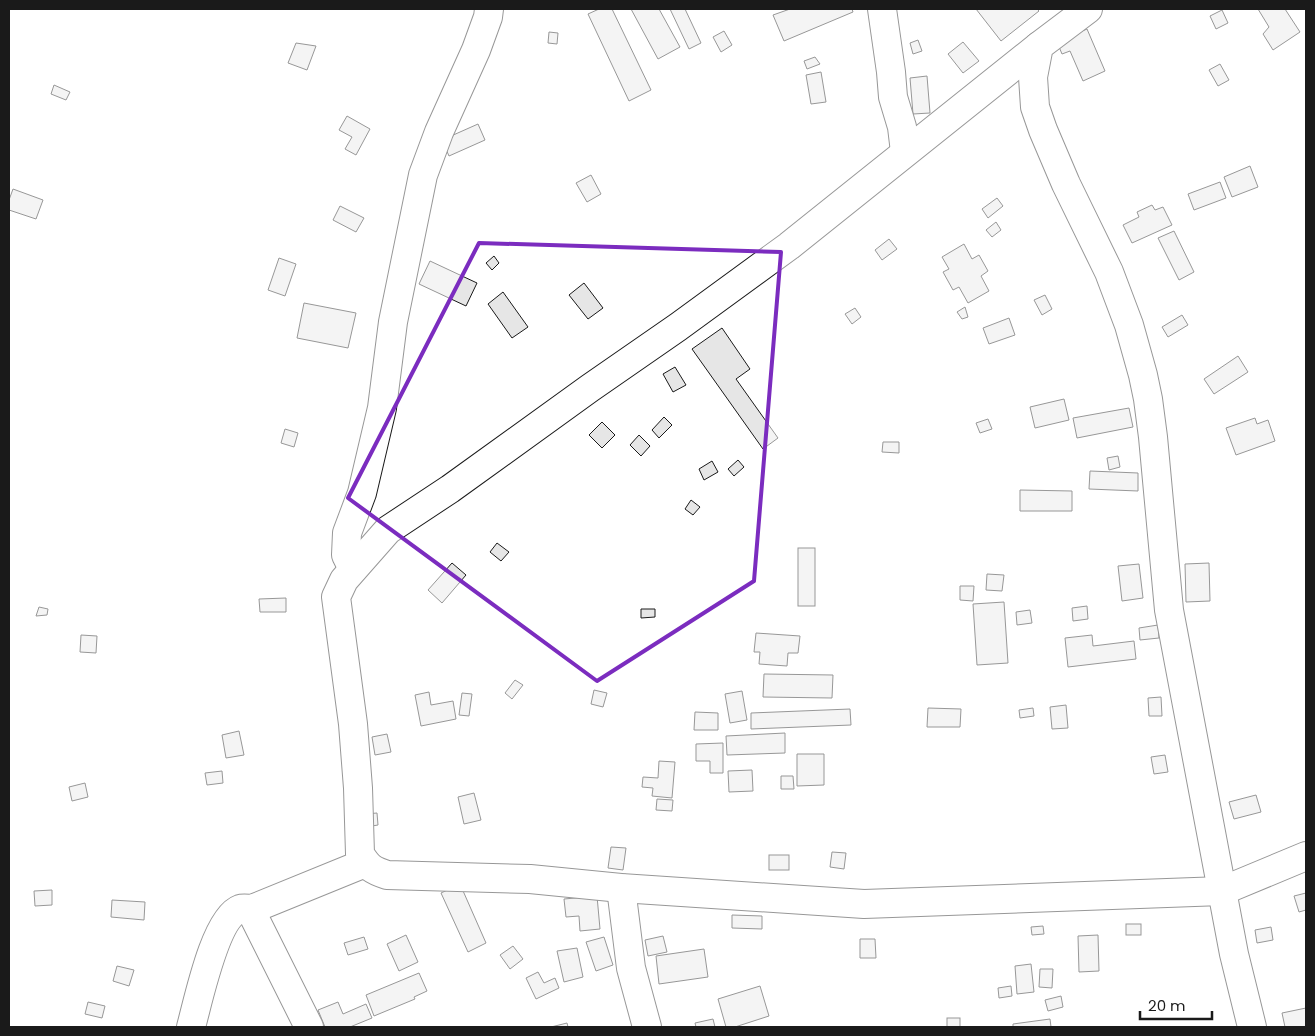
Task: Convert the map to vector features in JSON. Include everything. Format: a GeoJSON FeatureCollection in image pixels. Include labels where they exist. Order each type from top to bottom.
{"type":"FeatureCollection","features":[{"type":"Feature","properties":{"kind":"street"},"geometry":{"type":"LineString","coordinates":[[353,569],[346,555],[347,533],[362,493],[382,408],[392,322],[423,175],[439,132],[476,50],[489,9]]}},
{"type":"Feature","properties":{"kind":"street"},"geometry":{"type":"LineString","coordinates":[[882,9],[893,97],[902,127],[905,152]]}},
{"type":"Feature","properties":{"kind":"street"},"geometry":{"type":"LineString","coordinates":[[1088,9],[905,152],[789,246],[450,489],[388,530],[353,569],[344,580],[336,597],[353,724],[358,788],[360,854],[374,871],[387,875],[530,879],[621,888],[864,904],[1222,891],[1306,856]]}},
{"type":"Feature","properties":{"kind":"street"},"geometry":{"type":"LineString","coordinates":[[1039,46],[1033,77],[1035,107],[1066,184],[1109,272],[1129,325],[1143,375],[1153,437],[1169,610],[1234,954],[1252,1027]]}},
{"type":"Feature","properties":{"kind":"street"},"geometry":{"type":"LineString","coordinates":[[191,1027],[206,969],[220,931],[230,916],[241,909],[252,909],[366,863]]}},
{"type":"Feature","properties":{"kind":"street"},"geometry":{"type":"LineString","coordinates":[[621,888],[631,968],[647,1027]]}},
{"type":"Feature","properties":{"kind":"street"},"geometry":{"type":"LineString","coordinates":[[252,909],[255,919],[309,1027]]}},
{"type":"Feature","properties":{"kind":"highlighted area"},"geometry":{"type":"Polygon","coordinates":[[[479,243],[781,252],[754,581],[597,681],[348,498],[479,243]]]}},
{"type":"Feature","properties":{"kind":"building"},"geometry":{"type":"Polygon","coordinates":[[[599,9],[612,9],[651,90],[629,101],[588,14],[599,9]]]}},
{"type":"Feature","properties":{"kind":"building"},"geometry":{"type":"Polygon","coordinates":[[[631,9],[659,9],[680,47],[658,59],[631,9]]]}},
{"type":"Feature","properties":{"kind":"building"},"geometry":{"type":"Polygon","coordinates":[[[670,9],[685,9],[701,43],[689,49],[670,9]]]}},
{"type":"Feature","properties":{"kind":"building"},"geometry":{"type":"Polygon","coordinates":[[[790,9],[852,9],[853,12],[784,41],[773,15],[790,9]]]}},
{"type":"Feature","properties":{"kind":"building"},"geometry":{"type":"Polygon","coordinates":[[[976,9],[1037,9],[1039,11],[1001,41],[976,9]]]}},
{"type":"Feature","properties":{"kind":"building"},"geometry":{"type":"Polygon","coordinates":[[[1258,9],[1285,9],[1300,32],[1273,50],[1263,34],[1269,27],[1258,9]]]}},
{"type":"Feature","properties":{"kind":"building"},"geometry":{"type":"Polygon","coordinates":[[[1222,10],[1228,23],[1216,29],[1210,16],[1222,10]]]}},
{"type":"Feature","properties":{"kind":"building"},"geometry":{"type":"Polygon","coordinates":[[[1087,29],[1105,71],[1083,81],[1070,51],[1062,54],[1057,42],[1087,29]]]}},
{"type":"Feature","properties":{"kind":"building"},"geometry":{"type":"Polygon","coordinates":[[[724,31],[732,45],[721,52],[713,37],[724,31]]]}},
{"type":"Feature","properties":{"kind":"building"},"geometry":{"type":"Polygon","coordinates":[[[549,32],[558,33],[557,44],[548,43],[549,32]]]}},
{"type":"Feature","properties":{"kind":"building"},"geometry":{"type":"Polygon","coordinates":[[[918,40],[922,51],[913,54],[910,43],[918,40]]]}},
{"type":"Feature","properties":{"kind":"building"},"geometry":{"type":"Polygon","coordinates":[[[963,42],[979,61],[963,73],[948,54],[963,42]]]}},
{"type":"Feature","properties":{"kind":"building"},"geometry":{"type":"Polygon","coordinates":[[[296,43],[316,46],[307,70],[288,63],[296,43]]]}},
{"type":"Feature","properties":{"kind":"building"},"geometry":{"type":"Polygon","coordinates":[[[815,57],[820,64],[807,69],[804,61],[815,57]]]}},
{"type":"Feature","properties":{"kind":"building"},"geometry":{"type":"Polygon","coordinates":[[[1220,64],[1229,80],[1218,86],[1209,70],[1220,64]]]}},
{"type":"Feature","properties":{"kind":"building"},"geometry":{"type":"Polygon","coordinates":[[[821,72],[826,102],[811,104],[806,75],[821,72]]]}},
{"type":"Feature","properties":{"kind":"building"},"geometry":{"type":"Polygon","coordinates":[[[927,76],[930,113],[913,114],[910,78],[927,76]]]}},
{"type":"Feature","properties":{"kind":"building"},"geometry":{"type":"Polygon","coordinates":[[[54,85],[70,92],[66,100],[51,94],[54,85]]]}},
{"type":"Feature","properties":{"kind":"building"},"geometry":{"type":"Polygon","coordinates":[[[347,116],[370,129],[356,155],[345,149],[352,137],[339,130],[347,116]]]}},
{"type":"Feature","properties":{"kind":"building"},"geometry":{"type":"Polygon","coordinates":[[[478,124],[485,140],[449,156],[442,140],[478,124]]]}},
{"type":"Feature","properties":{"kind":"building"},"geometry":{"type":"Polygon","coordinates":[[[1250,166],[1258,187],[1232,197],[1224,177],[1250,166]]]}},
{"type":"Feature","properties":{"kind":"building"},"geometry":{"type":"Polygon","coordinates":[[[591,175],[601,194],[587,202],[576,183],[591,175]]]}},
{"type":"Feature","properties":{"kind":"building"},"geometry":{"type":"Polygon","coordinates":[[[1220,182],[1226,198],[1194,210],[1188,194],[1220,182]]]}},
{"type":"Feature","properties":{"kind":"building"},"geometry":{"type":"Polygon","coordinates":[[[13,189],[43,200],[36,219],[9,210],[9,200],[13,189]]]}},
{"type":"Feature","properties":{"kind":"building"},"geometry":{"type":"Polygon","coordinates":[[[997,198],[1003,206],[988,218],[982,209],[997,198]]]}},
{"type":"Feature","properties":{"kind":"building"},"geometry":{"type":"Polygon","coordinates":[[[1152,205],[1155,210],[1163,207],[1172,225],[1132,243],[1123,225],[1139,217],[1137,212],[1152,205]]]}},
{"type":"Feature","properties":{"kind":"building"},"geometry":{"type":"Polygon","coordinates":[[[340,206],[364,218],[356,232],[333,220],[340,206]]]}},
{"type":"Feature","properties":{"kind":"building"},"geometry":{"type":"Polygon","coordinates":[[[996,222],[1001,230],[992,237],[986,230],[996,222]]]}},
{"type":"Feature","properties":{"kind":"building"},"geometry":{"type":"Polygon","coordinates":[[[1174,231],[1194,272],[1179,280],[1158,238],[1174,231]]]}},
{"type":"Feature","properties":{"kind":"building"},"geometry":{"type":"Polygon","coordinates":[[[889,239],[897,249],[882,260],[875,250],[889,239]]]}},
{"type":"Feature","properties":{"kind":"building"},"geometry":{"type":"Polygon","coordinates":[[[964,244],[972,259],[979,255],[988,271],[981,276],[989,291],[968,303],[959,287],[953,290],[943,272],[949,269],[942,257],[964,244]]]}},
{"type":"Feature","properties":{"kind":"building"},"geometry":{"type":"Polygon","coordinates":[[[494,256],[499,263],[492,270],[486,263],[494,256]]]}},
{"type":"Feature","properties":{"kind":"building"},"geometry":{"type":"Polygon","coordinates":[[[279,258],[296,264],[285,296],[268,290],[279,258]]]}},
{"type":"Feature","properties":{"kind":"building"},"geometry":{"type":"Polygon","coordinates":[[[430,261],[477,283],[466,306],[419,284],[430,261]]]}},
{"type":"Feature","properties":{"kind":"building"},"geometry":{"type":"Polygon","coordinates":[[[584,283],[603,308],[588,319],[569,295],[584,283]]]}},
{"type":"Feature","properties":{"kind":"building"},"geometry":{"type":"Polygon","coordinates":[[[503,292],[528,327],[512,338],[488,304],[503,292]]]}},
{"type":"Feature","properties":{"kind":"building"},"geometry":{"type":"Polygon","coordinates":[[[1045,295],[1052,309],[1042,315],[1034,300],[1045,295]]]}},
{"type":"Feature","properties":{"kind":"building"},"geometry":{"type":"Polygon","coordinates":[[[304,303],[356,313],[348,348],[297,338],[304,303]]]}},
{"type":"Feature","properties":{"kind":"building"},"geometry":{"type":"Polygon","coordinates":[[[965,307],[968,317],[962,319],[957,312],[965,307]]]}},
{"type":"Feature","properties":{"kind":"building"},"geometry":{"type":"Polygon","coordinates":[[[855,308],[861,317],[852,324],[845,314],[855,308]]]}},
{"type":"Feature","properties":{"kind":"building"},"geometry":{"type":"Polygon","coordinates":[[[1182,315],[1188,325],[1168,337],[1162,327],[1182,315]]]}},
{"type":"Feature","properties":{"kind":"building"},"geometry":{"type":"Polygon","coordinates":[[[1009,318],[1015,335],[989,344],[983,328],[1009,318]]]}},
{"type":"Feature","properties":{"kind":"building"},"geometry":{"type":"Polygon","coordinates":[[[722,328],[750,369],[736,379],[778,438],[763,449],[692,349],[722,328]]]}},
{"type":"Feature","properties":{"kind":"building"},"geometry":{"type":"Polygon","coordinates":[[[1238,356],[1248,372],[1214,394],[1204,379],[1238,356]]]}},
{"type":"Feature","properties":{"kind":"building"},"geometry":{"type":"Polygon","coordinates":[[[675,367],[686,385],[673,392],[663,374],[675,367]]]}},
{"type":"Feature","properties":{"kind":"building"},"geometry":{"type":"Polygon","coordinates":[[[1064,399],[1069,420],[1035,428],[1030,407],[1064,399]]]}},
{"type":"Feature","properties":{"kind":"building"},"geometry":{"type":"Polygon","coordinates":[[[1129,408],[1133,427],[1077,438],[1073,418],[1129,408]]]}},
{"type":"Feature","properties":{"kind":"building"},"geometry":{"type":"Polygon","coordinates":[[[664,417],[672,425],[659,438],[652,430],[664,417]]]}},
{"type":"Feature","properties":{"kind":"building"},"geometry":{"type":"Polygon","coordinates":[[[1255,418],[1257,424],[1268,420],[1275,441],[1236,455],[1226,428],[1255,418]]]}},
{"type":"Feature","properties":{"kind":"building"},"geometry":{"type":"Polygon","coordinates":[[[988,419],[992,429],[980,433],[976,423],[988,419]]]}},
{"type":"Feature","properties":{"kind":"building"},"geometry":{"type":"Polygon","coordinates":[[[602,422],[615,435],[602,448],[589,435],[602,422]]]}},
{"type":"Feature","properties":{"kind":"building"},"geometry":{"type":"Polygon","coordinates":[[[285,429],[298,433],[294,447],[281,443],[285,429]]]}},
{"type":"Feature","properties":{"kind":"building"},"geometry":{"type":"Polygon","coordinates":[[[639,435],[650,446],[641,456],[630,445],[639,435]]]}},
{"type":"Feature","properties":{"kind":"building"},"geometry":{"type":"Polygon","coordinates":[[[883,442],[899,442],[899,453],[882,452],[883,442]]]}},
{"type":"Feature","properties":{"kind":"building"},"geometry":{"type":"Polygon","coordinates":[[[1118,456],[1120,467],[1109,470],[1107,458],[1118,456]]]}},
{"type":"Feature","properties":{"kind":"building"},"geometry":{"type":"Polygon","coordinates":[[[738,460],[744,467],[734,476],[728,469],[738,460]]]}},
{"type":"Feature","properties":{"kind":"building"},"geometry":{"type":"Polygon","coordinates":[[[712,461],[718,472],[704,480],[699,469],[712,461]]]}},
{"type":"Feature","properties":{"kind":"building"},"geometry":{"type":"Polygon","coordinates":[[[1090,471],[1138,473],[1138,491],[1089,489],[1090,471]]]}},
{"type":"Feature","properties":{"kind":"building"},"geometry":{"type":"Polygon","coordinates":[[[1020,490],[1072,491],[1072,511],[1020,511],[1020,490]]]}},
{"type":"Feature","properties":{"kind":"building"},"geometry":{"type":"Polygon","coordinates":[[[691,500],[700,507],[693,515],[685,509],[691,500]]]}},
{"type":"Feature","properties":{"kind":"building"},"geometry":{"type":"Polygon","coordinates":[[[497,543],[509,552],[501,561],[490,552],[497,543]]]}},
{"type":"Feature","properties":{"kind":"building"},"geometry":{"type":"Polygon","coordinates":[[[798,548],[815,548],[815,606],[798,606],[798,548]]]}},
{"type":"Feature","properties":{"kind":"building"},"geometry":{"type":"Polygon","coordinates":[[[452,563],[466,575],[442,603],[428,590],[452,563]]]}},
{"type":"Feature","properties":{"kind":"building"},"geometry":{"type":"Polygon","coordinates":[[[1209,563],[1210,601],[1186,602],[1185,564],[1209,563]]]}},
{"type":"Feature","properties":{"kind":"building"},"geometry":{"type":"Polygon","coordinates":[[[1139,564],[1143,598],[1122,601],[1118,566],[1139,564]]]}},
{"type":"Feature","properties":{"kind":"building"},"geometry":{"type":"Polygon","coordinates":[[[987,574],[1004,575],[1002,591],[986,590],[987,574]]]}},
{"type":"Feature","properties":{"kind":"building"},"geometry":{"type":"Polygon","coordinates":[[[960,586],[974,586],[973,601],[960,600],[960,586]]]}},
{"type":"Feature","properties":{"kind":"building"},"geometry":{"type":"Polygon","coordinates":[[[286,598],[286,612],[260,612],[259,599],[286,598]]]}},
{"type":"Feature","properties":{"kind":"building"},"geometry":{"type":"Polygon","coordinates":[[[1004,602],[1008,663],[977,665],[973,604],[1004,602]]]}},
{"type":"Feature","properties":{"kind":"building"},"geometry":{"type":"Polygon","coordinates":[[[1087,606],[1088,619],[1073,621],[1072,608],[1087,606]]]}},
{"type":"Feature","properties":{"kind":"building"},"geometry":{"type":"Polygon","coordinates":[[[39,607],[48,609],[47,615],[36,616],[39,607]]]}},
{"type":"Feature","properties":{"kind":"building"},"geometry":{"type":"Polygon","coordinates":[[[641,609],[655,609],[655,617],[641,618],[641,609]]]}},
{"type":"Feature","properties":{"kind":"building"},"geometry":{"type":"Polygon","coordinates":[[[1030,610],[1032,623],[1017,625],[1016,612],[1030,610]]]}},
{"type":"Feature","properties":{"kind":"building"},"geometry":{"type":"Polygon","coordinates":[[[1158,625],[1159,638],[1140,640],[1139,628],[1158,625]]]}},
{"type":"Feature","properties":{"kind":"building"},"geometry":{"type":"Polygon","coordinates":[[[756,633],[800,636],[798,653],[788,653],[787,666],[759,664],[760,652],[754,652],[756,633]]]}},
{"type":"Feature","properties":{"kind":"building"},"geometry":{"type":"Polygon","coordinates":[[[81,635],[97,636],[96,653],[80,652],[81,635]]]}},
{"type":"Feature","properties":{"kind":"building"},"geometry":{"type":"Polygon","coordinates":[[[1092,635],[1093,646],[1134,641],[1136,659],[1068,667],[1065,638],[1092,635]]]}},
{"type":"Feature","properties":{"kind":"building"},"geometry":{"type":"Polygon","coordinates":[[[764,674],[833,675],[832,698],[763,697],[764,674]]]}},
{"type":"Feature","properties":{"kind":"building"},"geometry":{"type":"Polygon","coordinates":[[[515,680],[523,685],[512,699],[505,693],[515,680]]]}},
{"type":"Feature","properties":{"kind":"building"},"geometry":{"type":"Polygon","coordinates":[[[594,690],[607,693],[603,707],[591,704],[594,690]]]}},
{"type":"Feature","properties":{"kind":"building"},"geometry":{"type":"Polygon","coordinates":[[[742,691],[747,720],[730,723],[725,694],[742,691]]]}},
{"type":"Feature","properties":{"kind":"building"},"geometry":{"type":"Polygon","coordinates":[[[429,692],[431,705],[453,701],[456,719],[421,726],[415,695],[429,692]]]}},
{"type":"Feature","properties":{"kind":"building"},"geometry":{"type":"Polygon","coordinates":[[[462,693],[472,694],[469,716],[459,715],[462,693]]]}},
{"type":"Feature","properties":{"kind":"building"},"geometry":{"type":"Polygon","coordinates":[[[1161,697],[1162,716],[1149,716],[1148,698],[1161,697]]]}},
{"type":"Feature","properties":{"kind":"building"},"geometry":{"type":"Polygon","coordinates":[[[1066,705],[1068,728],[1052,729],[1050,707],[1066,705]]]}},
{"type":"Feature","properties":{"kind":"building"},"geometry":{"type":"Polygon","coordinates":[[[928,708],[961,709],[960,727],[927,727],[928,708]]]}},
{"type":"Feature","properties":{"kind":"building"},"geometry":{"type":"Polygon","coordinates":[[[1033,708],[1034,716],[1020,718],[1019,710],[1033,708]]]}},
{"type":"Feature","properties":{"kind":"building"},"geometry":{"type":"Polygon","coordinates":[[[850,709],[851,725],[751,729],[751,713],[850,709]]]}},
{"type":"Feature","properties":{"kind":"building"},"geometry":{"type":"Polygon","coordinates":[[[695,712],[718,713],[718,730],[694,730],[695,712]]]}},
{"type":"Feature","properties":{"kind":"building"},"geometry":{"type":"Polygon","coordinates":[[[239,731],[244,755],[226,758],[222,735],[239,731]]]}},
{"type":"Feature","properties":{"kind":"building"},"geometry":{"type":"Polygon","coordinates":[[[785,733],[785,753],[727,755],[726,736],[785,733]]]}},
{"type":"Feature","properties":{"kind":"building"},"geometry":{"type":"Polygon","coordinates":[[[387,734],[391,752],[375,755],[372,737],[387,734]]]}},
{"type":"Feature","properties":{"kind":"building"},"geometry":{"type":"Polygon","coordinates":[[[723,743],[723,773],[710,773],[710,761],[696,761],[696,744],[723,743]]]}},
{"type":"Feature","properties":{"kind":"building"},"geometry":{"type":"Polygon","coordinates":[[[797,754],[824,754],[824,785],[797,786],[797,754]]]}},
{"type":"Feature","properties":{"kind":"building"},"geometry":{"type":"Polygon","coordinates":[[[1165,755],[1168,772],[1154,774],[1151,757],[1165,755]]]}},
{"type":"Feature","properties":{"kind":"building"},"geometry":{"type":"Polygon","coordinates":[[[659,761],[675,762],[672,798],[652,796],[653,788],[642,787],[643,777],[658,778],[659,761]]]}},
{"type":"Feature","properties":{"kind":"building"},"geometry":{"type":"Polygon","coordinates":[[[752,770],[753,791],[729,792],[728,771],[752,770]]]}},
{"type":"Feature","properties":{"kind":"building"},"geometry":{"type":"Polygon","coordinates":[[[222,771],[223,783],[207,785],[205,773],[222,771]]]}},
{"type":"Feature","properties":{"kind":"building"},"geometry":{"type":"Polygon","coordinates":[[[781,776],[793,776],[794,789],[781,789],[781,776]]]}},
{"type":"Feature","properties":{"kind":"building"},"geometry":{"type":"Polygon","coordinates":[[[85,783],[88,797],[72,801],[69,787],[85,783]]]}},
{"type":"Feature","properties":{"kind":"building"},"geometry":{"type":"Polygon","coordinates":[[[474,793],[481,820],[464,824],[458,797],[474,793]]]}},
{"type":"Feature","properties":{"kind":"building"},"geometry":{"type":"Polygon","coordinates":[[[1256,795],[1261,812],[1234,819],[1229,802],[1256,795]]]}},
{"type":"Feature","properties":{"kind":"building"},"geometry":{"type":"Polygon","coordinates":[[[657,799],[673,800],[672,811],[656,810],[657,799]]]}},
{"type":"Feature","properties":{"kind":"building"},"geometry":{"type":"Polygon","coordinates":[[[377,813],[378,825],[366,827],[365,814],[377,813]]]}},
{"type":"Feature","properties":{"kind":"building"},"geometry":{"type":"Polygon","coordinates":[[[611,847],[626,848],[623,870],[608,868],[611,847]]]}},
{"type":"Feature","properties":{"kind":"building"},"geometry":{"type":"Polygon","coordinates":[[[832,852],[846,853],[844,869],[830,867],[832,852]]]}},
{"type":"Feature","properties":{"kind":"building"},"geometry":{"type":"Polygon","coordinates":[[[769,855],[789,855],[789,870],[769,870],[769,855]]]}},
{"type":"Feature","properties":{"kind":"building"},"geometry":{"type":"Polygon","coordinates":[[[460,884],[486,943],[468,952],[441,893],[460,884]]]}},
{"type":"Feature","properties":{"kind":"building"},"geometry":{"type":"Polygon","coordinates":[[[52,890],[52,905],[35,906],[34,891],[52,890]]]}},
{"type":"Feature","properties":{"kind":"building"},"geometry":{"type":"Polygon","coordinates":[[[1306,893],[1306,910],[1299,912],[1294,896],[1306,893]]]}},
{"type":"Feature","properties":{"kind":"building"},"geometry":{"type":"Polygon","coordinates":[[[597,896],[600,929],[580,931],[579,916],[566,917],[564,899],[597,896]]]}},
{"type":"Feature","properties":{"kind":"building"},"geometry":{"type":"Polygon","coordinates":[[[112,900],[145,902],[144,920],[111,917],[112,900]]]}},
{"type":"Feature","properties":{"kind":"building"},"geometry":{"type":"Polygon","coordinates":[[[732,915],[762,916],[762,929],[732,928],[732,915]]]}},
{"type":"Feature","properties":{"kind":"building"},"geometry":{"type":"Polygon","coordinates":[[[1126,924],[1141,924],[1141,935],[1126,935],[1126,924]]]}},
{"type":"Feature","properties":{"kind":"building"},"geometry":{"type":"Polygon","coordinates":[[[1043,926],[1044,934],[1032,935],[1031,927],[1043,926]]]}},
{"type":"Feature","properties":{"kind":"building"},"geometry":{"type":"Polygon","coordinates":[[[1271,927],[1273,940],[1257,943],[1255,930],[1271,927]]]}},
{"type":"Feature","properties":{"kind":"building"},"geometry":{"type":"Polygon","coordinates":[[[406,935],[418,962],[399,971],[387,944],[406,935]]]}},
{"type":"Feature","properties":{"kind":"building"},"geometry":{"type":"Polygon","coordinates":[[[1098,935],[1099,971],[1079,972],[1078,936],[1098,935]]]}},
{"type":"Feature","properties":{"kind":"building"},"geometry":{"type":"Polygon","coordinates":[[[663,936],[667,952],[648,956],[645,940],[663,936]]]}},
{"type":"Feature","properties":{"kind":"building"},"geometry":{"type":"Polygon","coordinates":[[[364,937],[368,949],[348,955],[344,943],[364,937]]]}},
{"type":"Feature","properties":{"kind":"building"},"geometry":{"type":"Polygon","coordinates":[[[604,937],[613,965],[596,971],[586,942],[604,937]]]}},
{"type":"Feature","properties":{"kind":"building"},"geometry":{"type":"Polygon","coordinates":[[[860,939],[875,939],[876,958],[860,958],[860,939]]]}},
{"type":"Feature","properties":{"kind":"building"},"geometry":{"type":"Polygon","coordinates":[[[513,946],[523,959],[510,969],[500,955],[513,946]]]}},
{"type":"Feature","properties":{"kind":"building"},"geometry":{"type":"Polygon","coordinates":[[[577,948],[583,977],[564,982],[557,951],[577,948]]]}},
{"type":"Feature","properties":{"kind":"building"},"geometry":{"type":"Polygon","coordinates":[[[704,949],[708,977],[659,984],[656,956],[704,949]]]}},
{"type":"Feature","properties":{"kind":"building"},"geometry":{"type":"Polygon","coordinates":[[[1031,964],[1034,992],[1017,994],[1015,966],[1031,964]]]}},
{"type":"Feature","properties":{"kind":"building"},"geometry":{"type":"Polygon","coordinates":[[[117,966],[134,970],[129,986],[113,981],[117,966]]]}},
{"type":"Feature","properties":{"kind":"building"},"geometry":{"type":"Polygon","coordinates":[[[1040,969],[1053,969],[1052,988],[1039,987],[1040,969]]]}},
{"type":"Feature","properties":{"kind":"building"},"geometry":{"type":"Polygon","coordinates":[[[538,972],[544,983],[555,978],[559,988],[536,999],[526,978],[538,972]]]}},
{"type":"Feature","properties":{"kind":"building"},"geometry":{"type":"Polygon","coordinates":[[[419,973],[427,991],[414,997],[415,999],[374,1016],[366,995],[419,973]]]}},
{"type":"Feature","properties":{"kind":"building"},"geometry":{"type":"Polygon","coordinates":[[[760,986],[769,1016],[735,1027],[726,1027],[718,999],[760,986]]]}},
{"type":"Feature","properties":{"kind":"building"},"geometry":{"type":"Polygon","coordinates":[[[1011,986],[1012,996],[999,998],[998,988],[1011,986]]]}},
{"type":"Feature","properties":{"kind":"building"},"geometry":{"type":"Polygon","coordinates":[[[1061,996],[1063,1007],[1048,1011],[1045,1000],[1061,996]]]}},
{"type":"Feature","properties":{"kind":"building"},"geometry":{"type":"Polygon","coordinates":[[[88,1002],[105,1006],[102,1018],[85,1014],[88,1002]]]}},
{"type":"Feature","properties":{"kind":"building"},"geometry":{"type":"Polygon","coordinates":[[[338,1002],[343,1014],[366,1004],[372,1018],[350,1027],[325,1027],[318,1010],[338,1002]]]}},
{"type":"Feature","properties":{"kind":"building"},"geometry":{"type":"Polygon","coordinates":[[[1306,1008],[1306,1027],[1285,1027],[1282,1013],[1306,1008]]]}},
{"type":"Feature","properties":{"kind":"building"},"geometry":{"type":"Polygon","coordinates":[[[947,1018],[960,1018],[960,1027],[947,1027],[947,1018]]]}},
{"type":"Feature","properties":{"kind":"building"},"geometry":{"type":"Polygon","coordinates":[[[713,1019],[715,1027],[696,1027],[695,1023],[713,1019]]]}},
{"type":"Feature","properties":{"kind":"building"},"geometry":{"type":"Polygon","coordinates":[[[1050,1019],[1051,1027],[1013,1027],[1013,1024],[1050,1019]]]}},
{"type":"Feature","properties":{"kind":"building"},"geometry":{"type":"Polygon","coordinates":[[[567,1023],[568,1027],[551,1027],[567,1023]]]}}]}
